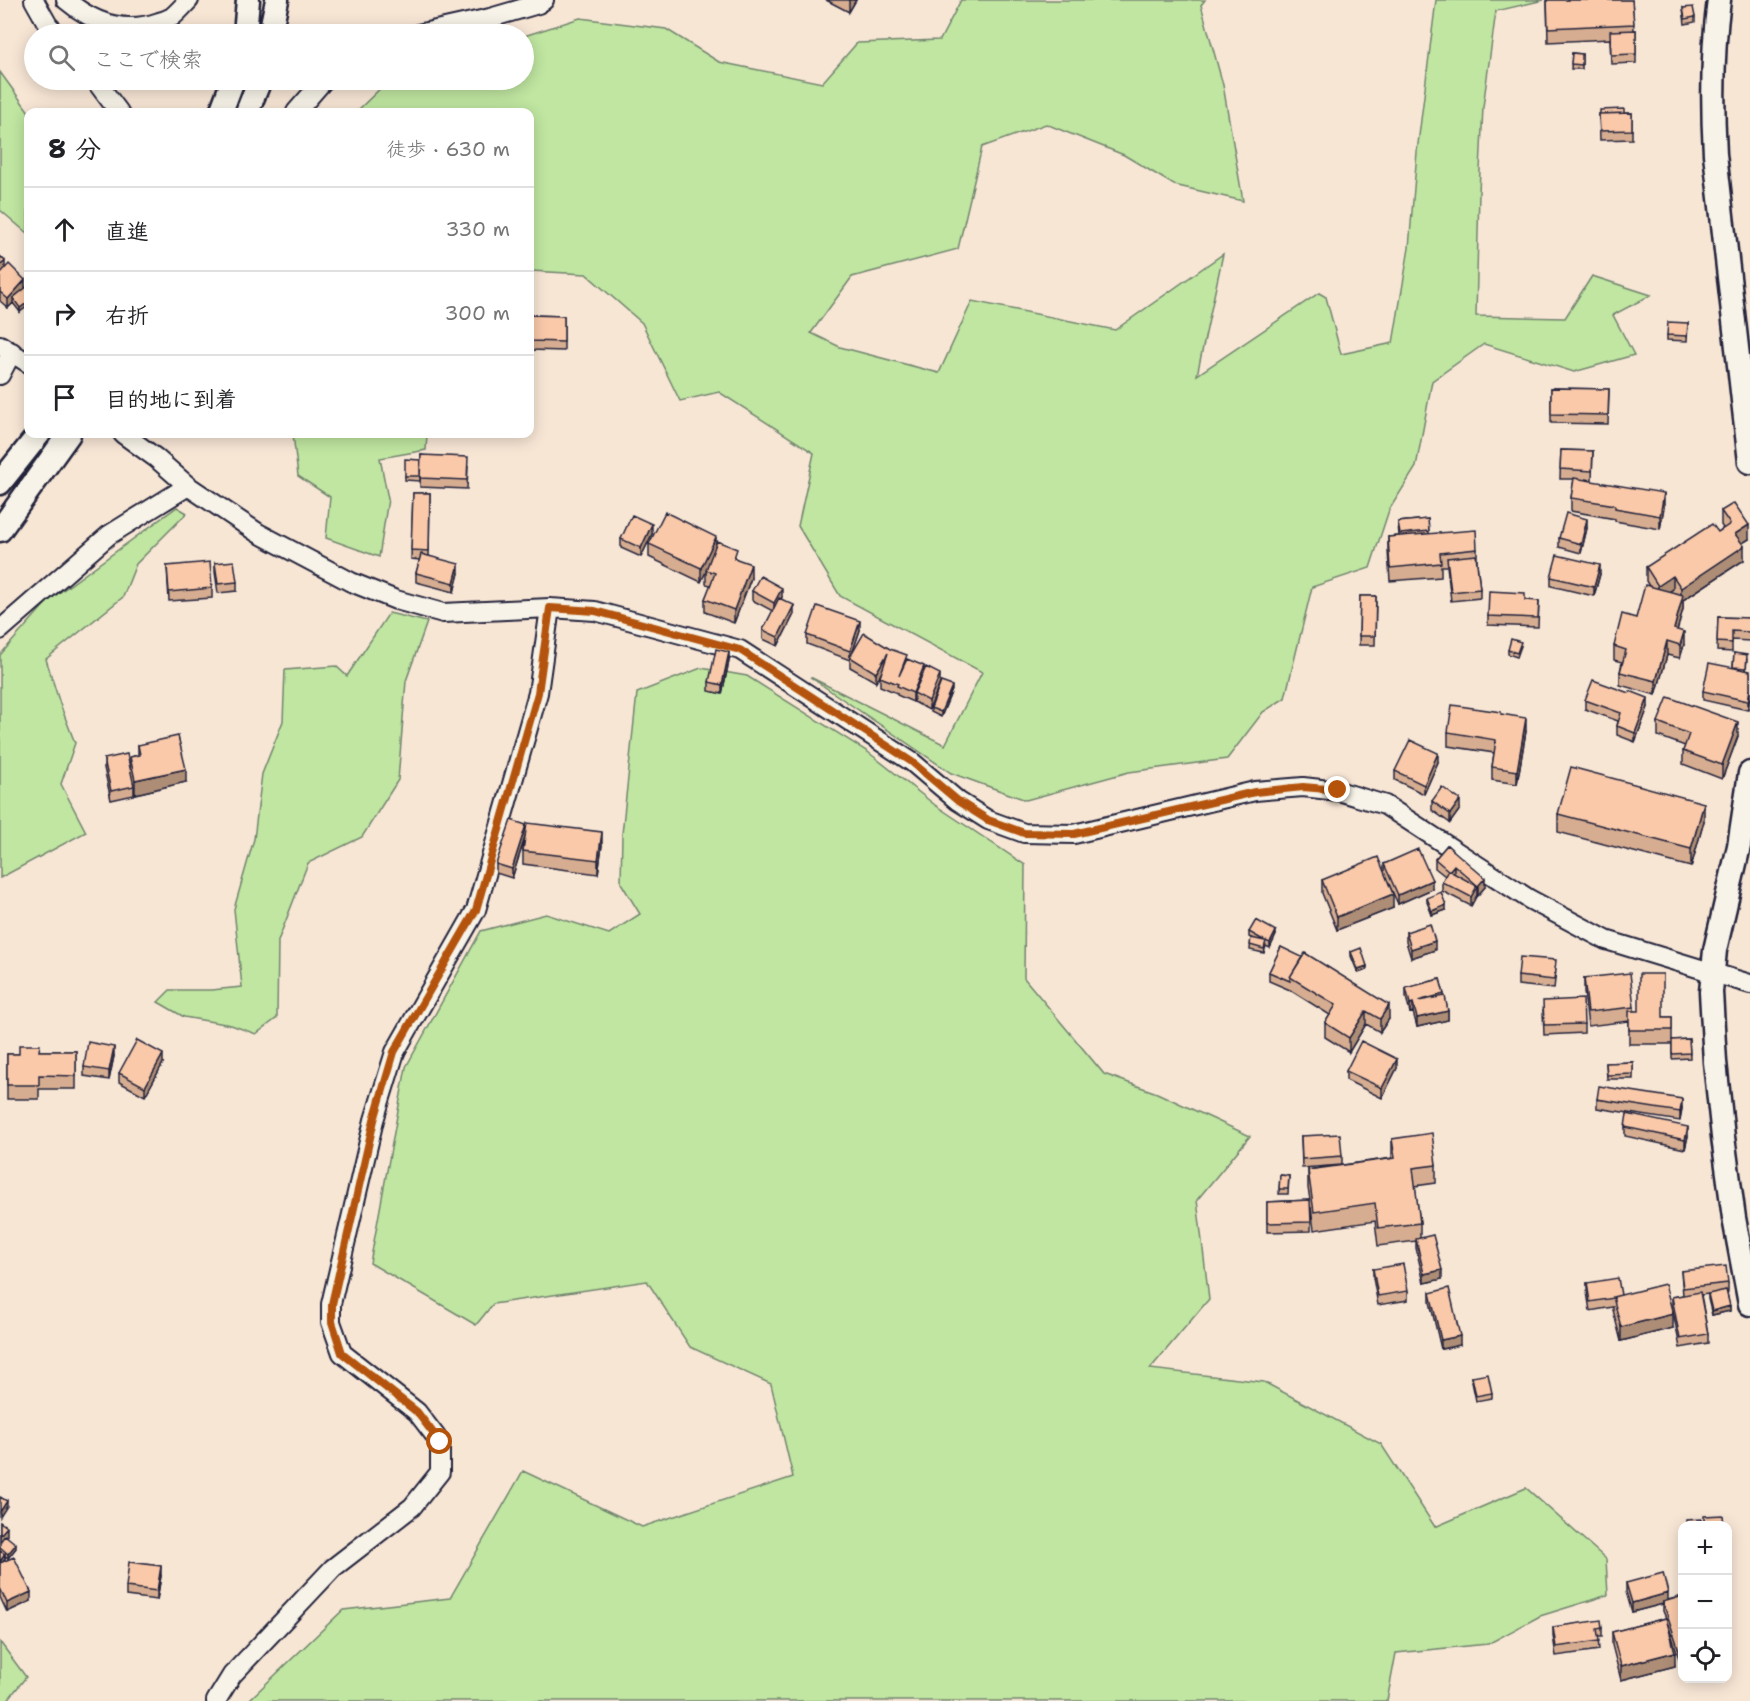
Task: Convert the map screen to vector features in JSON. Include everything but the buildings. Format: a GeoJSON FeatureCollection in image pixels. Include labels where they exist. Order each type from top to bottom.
{"type":"FeatureCollection","features":[{"type":"Feature","properties":{"kind":"street"},"geometry":{"type":"LineString","coordinates":[[34,0],[48,24]]}},
{"type":"Feature","properties":{"kind":"street"},"geometry":{"type":"LineString","coordinates":[[66,0],[85,15],[106,24]]}},
{"type":"Feature","properties":{"kind":"street"},"geometry":{"type":"LineString","coordinates":[[154,24],[171,18],[189,0]]}},
{"type":"Feature","properties":{"kind":"street"},"geometry":{"type":"LineString","coordinates":[[247,24],[248,0]]}},
{"type":"Feature","properties":{"kind":"street"},"geometry":{"type":"LineString","coordinates":[[272,24],[278,0]]}},
{"type":"Feature","properties":{"kind":"street"},"geometry":{"type":"LineString","coordinates":[[463,24],[538,4],[544,0]]}},
{"type":"Feature","properties":{"kind":"street"},"geometry":{"type":"LineString","coordinates":[[1719,0],[1714,44],[1712,114],[1750,462]]}},
{"type":"Feature","properties":{"kind":"street"},"geometry":{"type":"LineString","coordinates":[[102,90],[116,108]]}},
{"type":"Feature","properties":{"kind":"street"},"geometry":{"type":"LineString","coordinates":[[222,108],[229,90]]}},
{"type":"Feature","properties":{"kind":"street"},"geometry":{"type":"LineString","coordinates":[[249,108],[256,90]]}},
{"type":"Feature","properties":{"kind":"street"},"geometry":{"type":"LineString","coordinates":[[300,108],[315,90]]}},
{"type":"Feature","properties":{"kind":"street"},"geometry":{"type":"LineString","coordinates":[[0,375],[6,348],[24,360]]}},
{"type":"Feature","properties":{"kind":"street"},"geometry":{"type":"LineString","coordinates":[[0,475],[24,436]]}},
{"type":"Feature","properties":{"kind":"street"},"geometry":{"type":"LineString","coordinates":[[0,483],[36,438]]}},
{"type":"Feature","properties":{"kind":"street"},"geometry":{"type":"LineString","coordinates":[[0,531],[66,438]]}},
{"type":"Feature","properties":{"kind":"street"},"geometry":{"type":"LineString","coordinates":[[0,531],[78,438]]}},
{"type":"Feature","properties":{"kind":"street"},"geometry":{"type":"LineString","coordinates":[[128,438],[188,486],[258,533],[351,582],[396,600],[443,613],[550,608],[595,611],[740,650],[912,762],[958,801],[988,820],[1024,833],[1074,834],[1255,792],[1303,787],[1338,790],[1385,805],[1529,899],[1606,940],[1750,984]]}},
{"type":"Feature","properties":{"kind":"street"},"geometry":{"type":"LineString","coordinates":[[0,630],[109,535],[188,486]]}},
{"type":"Feature","properties":{"kind":"street"},"geometry":{"type":"LineString","coordinates":[[216,1701],[232,1675],[333,1568],[412,1507],[440,1472],[440,1442],[417,1412],[342,1353],[332,1322],[332,1304],[374,1120],[394,1052],[476,910],[538,693],[550,608]]}},
{"type":"Feature","properties":{"kind":"street"},"geometry":{"type":"LineString","coordinates":[[1750,773],[1739,846],[1719,929],[1711,992],[1723,1137],[1734,1218],[1750,1304]]}},
{"type":"Feature","properties":{"kind":"green space"},"geometry":{"type":"Polygon","coordinates":[[[961,0],[1205,0],[1201,5],[1223,85],[1243,201],[1174,185],[1124,155],[1046,124],[982,147],[958,249],[852,277],[811,333],[840,347],[939,373],[972,301],[1115,330],[1223,254],[1197,375],[1319,293],[1326,297],[1341,354],[1393,343],[1409,248],[1417,152],[1436,0],[1544,0],[1496,11],[1483,107],[1476,316],[1565,318],[1592,276],[1651,295],[1613,315],[1634,355],[1574,372],[1484,344],[1432,381],[1416,467],[1389,510],[1370,568],[1312,587],[1285,698],[1263,712],[1227,759],[1129,772],[1026,800],[951,773],[810,677],[945,745],[982,672],[840,596],[798,526],[814,453],[719,392],[680,401],[642,323],[586,274],[534,271],[534,108],[360,108],[379,90],[534,90],[534,33],[580,18],[666,29],[719,62],[822,83],[857,43],[940,40],[961,0]]]}},
{"type":"Feature","properties":{"kind":"green space"},"geometry":{"type":"Polygon","coordinates":[[[0,72],[26,108],[24,108],[24,231],[0,210],[0,72]]]}},
{"type":"Feature","properties":{"kind":"green space"},"geometry":{"type":"Polygon","coordinates":[[[293,438],[427,438],[426,450],[380,458],[388,499],[379,557],[326,538],[330,497],[298,476],[293,438]]]}},
{"type":"Feature","properties":{"kind":"green space"},"geometry":{"type":"Polygon","coordinates":[[[177,507],[187,513],[136,564],[123,597],[46,659],[75,743],[61,784],[86,832],[0,878],[0,655],[48,601],[177,507]]]}},
{"type":"Feature","properties":{"kind":"green space"},"geometry":{"type":"Polygon","coordinates":[[[389,613],[427,622],[406,681],[398,780],[362,837],[308,863],[278,941],[277,1018],[256,1034],[231,1025],[184,1017],[158,1002],[170,990],[242,987],[234,909],[254,839],[262,774],[283,721],[285,670],[336,666],[347,676],[389,613]]]}},
{"type":"Feature","properties":{"kind":"green space"},"geometry":{"type":"Polygon","coordinates":[[[701,668],[747,676],[868,752],[935,805],[1025,865],[1024,978],[1104,1074],[1157,1093],[1250,1136],[1197,1200],[1209,1299],[1150,1369],[1264,1382],[1381,1444],[1435,1527],[1526,1488],[1606,1559],[1608,1595],[1540,1616],[1488,1644],[1396,1653],[1387,1701],[248,1701],[343,1610],[450,1598],[523,1471],[642,1527],[793,1477],[771,1384],[690,1347],[647,1281],[493,1304],[476,1325],[370,1263],[406,1067],[481,931],[546,914],[609,934],[640,914],[621,883],[622,834],[637,693],[701,668]]]}},
{"type":"Feature","properties":{"kind":"green space"},"geometry":{"type":"Polygon","coordinates":[[[0,1642],[26,1677],[7,1701],[0,1701],[0,1642]]]}},
{"type":"Feature","properties":{"kind":"route"},"geometry":{"type":"LineString","coordinates":[[440,1442],[417,1412],[342,1353],[332,1322],[332,1304],[374,1120],[394,1052],[476,910],[538,693],[550,608],[595,611],[740,650],[912,762],[958,801],[988,820],[1024,833],[1074,834],[1255,792],[1303,787],[1338,790]]}}]}
